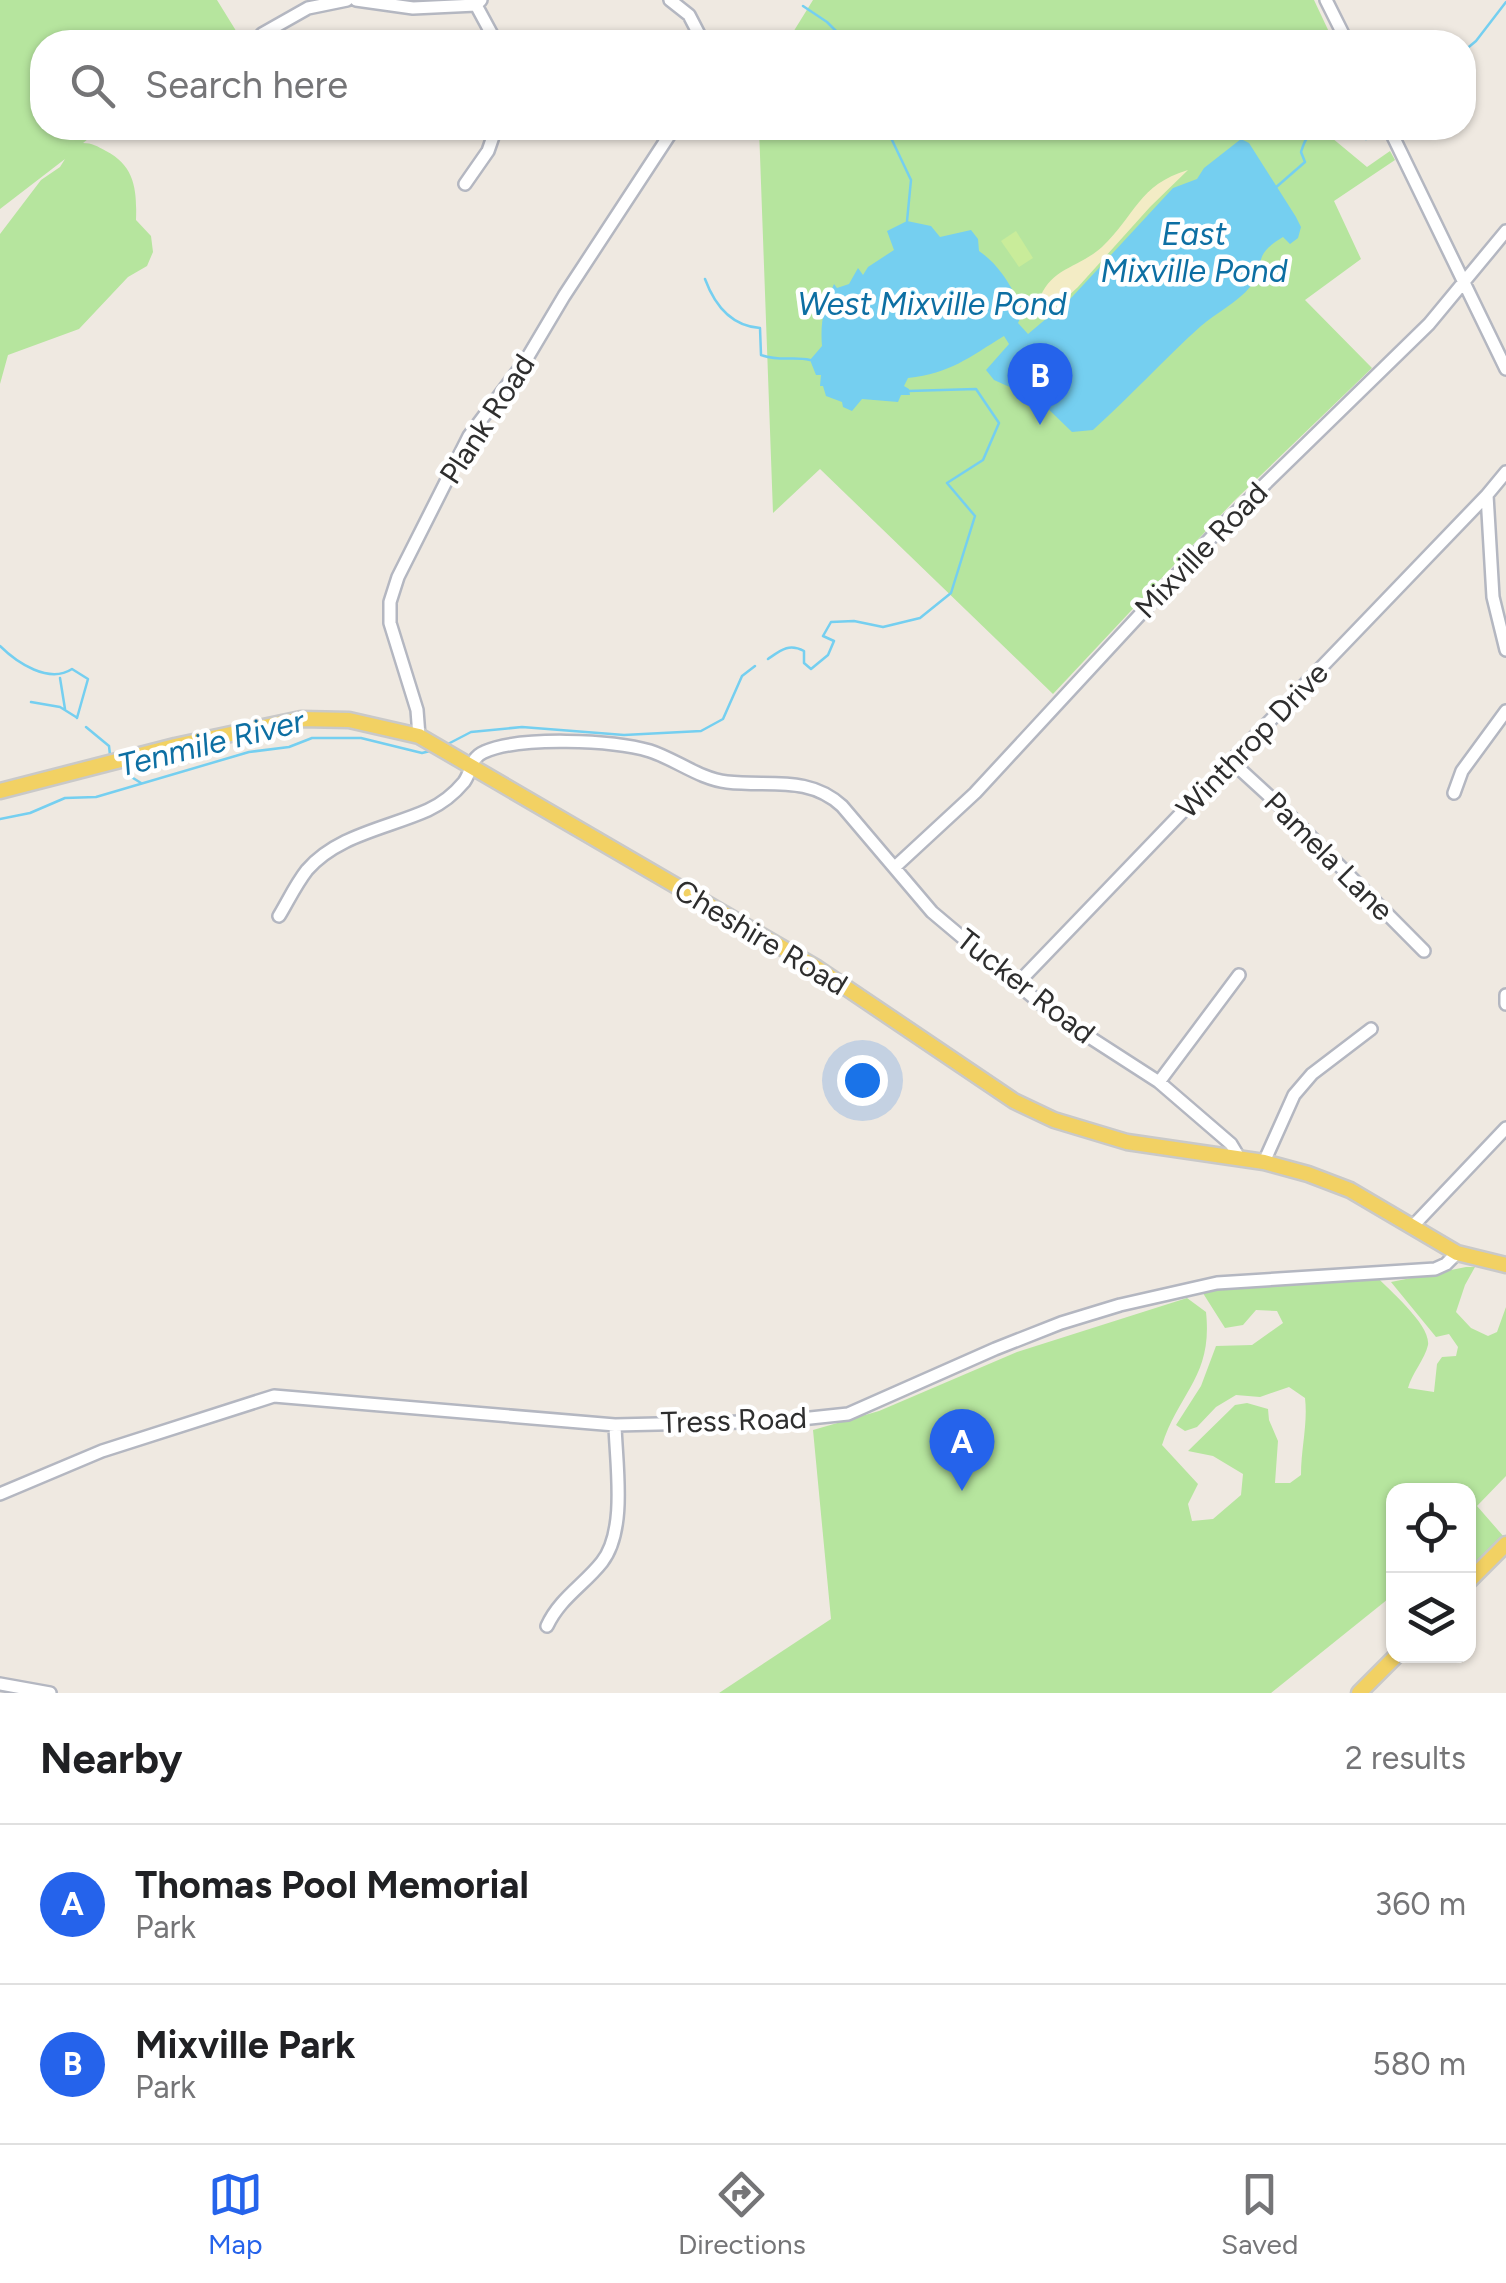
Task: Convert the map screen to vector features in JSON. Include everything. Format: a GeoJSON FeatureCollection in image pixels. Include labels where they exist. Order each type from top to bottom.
{"type":"FeatureCollection","features":[{"type":"Feature","properties":{"kind":"main road","name":"Cheshire Road"},"geometry":{"type":"LineString","coordinates":[[0,791],[157,750],[301,719],[349,720],[419,736],[818,968],[1014,1101],[1054,1120],[1127,1142],[1264,1162],[1308,1174],[1350,1190],[1457,1253],[1506,1265]]}},
{"type":"Feature","properties":{"kind":"main road"},"geometry":{"type":"LineString","coordinates":[[1476,1574],[1506,1544]]}},
{"type":"Feature","properties":{"kind":"main road"},"geometry":{"type":"LineString","coordinates":[[1360,1693],[1389,1663]]}},
{"type":"Feature","properties":{"kind":"street"},"geometry":{"type":"LineString","coordinates":[[269,30],[308,8],[347,0]]}},
{"type":"Feature","properties":{"kind":"street"},"geometry":{"type":"LineString","coordinates":[[356,0],[412,8],[479,2],[491,30]]}},
{"type":"Feature","properties":{"kind":"street"},"geometry":{"type":"LineString","coordinates":[[670,0],[690,15],[697,30]]}},
{"type":"Feature","properties":{"kind":"street"},"geometry":{"type":"LineString","coordinates":[[1326,0],[1341,30]]}},
{"type":"Feature","properties":{"kind":"street"},"geometry":{"type":"LineString","coordinates":[[465,184],[492,140]]}},
{"type":"Feature","properties":{"kind":"street","name":"Plank Road"},"geometry":{"type":"LineString","coordinates":[[419,736],[417,710],[390,623],[390,602],[398,577],[469,436],[526,360],[666,140]]}},
{"type":"Feature","properties":{"kind":"street"},"geometry":{"type":"LineString","coordinates":[[1395,140],[1506,369]]}},
{"type":"Feature","properties":{"kind":"street","name":"Mixville Road"},"geometry":{"type":"LineString","coordinates":[[894,867],[975,793],[1221,528],[1428,324],[1506,232]]}},
{"type":"Feature","properties":{"kind":"street","name":"Winthrop Drive"},"geometry":{"type":"LineString","coordinates":[[1016,984],[1506,472]]}},
{"type":"Feature","properties":{"kind":"street"},"geometry":{"type":"LineString","coordinates":[[1487,495],[1493,597],[1506,650]]}},
{"type":"Feature","properties":{"kind":"street"},"geometry":{"type":"LineString","coordinates":[[1454,793],[1462,772],[1506,711]]}},
{"type":"Feature","properties":{"kind":"street","name":"Tucker Road"},"geometry":{"type":"LineString","coordinates":[[472,764],[480,754],[517,744],[594,742],[649,750],[722,782],[812,786],[829,794],[932,912],[1052,1013],[1158,1082],[1231,1144],[1240,1159]]}},
{"type":"Feature","properties":{"kind":"street","name":"Pamela Lane"},"geometry":{"type":"LineString","coordinates":[[1232,762],[1424,951]]}},
{"type":"Feature","properties":{"kind":"street"},"geometry":{"type":"LineString","coordinates":[[279,916],[307,870],[323,855],[444,800],[464,781],[472,764]]}},
{"type":"Feature","properties":{"kind":"street"},"geometry":{"type":"LineString","coordinates":[[1158,1082],[1240,975]]}},
{"type":"Feature","properties":{"kind":"street"},"geometry":{"type":"LineString","coordinates":[[1506,994],[1506,1004]]}},
{"type":"Feature","properties":{"kind":"street"},"geometry":{"type":"LineString","coordinates":[[1264,1162],[1294,1095],[1312,1074],[1371,1030]]}},
{"type":"Feature","properties":{"kind":"street"},"geometry":{"type":"LineString","coordinates":[[1412,1227],[1506,1128]]}},
{"type":"Feature","properties":{"kind":"street","name":"Tress Road"},"geometry":{"type":"LineString","coordinates":[[0,1494],[102,1451],[274,1396],[615,1425],[782,1421],[848,1414],[995,1349],[1120,1305],[1217,1282],[1435,1270],[1457,1253]]}},
{"type":"Feature","properties":{"kind":"street"},"geometry":{"type":"LineString","coordinates":[[548,1626],[556,1607],[602,1562],[610,1548],[617,1516],[615,1425]]}},
{"type":"Feature","properties":{"kind":"street"},"geometry":{"type":"LineString","coordinates":[[0,1684],[50,1693]]}},
{"type":"Feature","properties":{"kind":"green space"},"geometry":{"type":"Polygon","coordinates":[[[0,0],[217,0],[236,30],[30,30],[30,140],[87,140],[83,143],[116,157],[132,180],[136,220],[151,236],[153,252],[147,266],[128,277],[79,329],[8,355],[0,384],[0,234],[41,180],[65,159],[0,209],[0,0]]]}},
{"type":"Feature","properties":{"kind":"green space"},"geometry":{"type":"Polygon","coordinates":[[[813,0],[1314,0],[1328,30],[794,30],[813,0]]]}},
{"type":"Feature","properties":{"kind":"green space"},"geometry":{"type":"Polygon","coordinates":[[[759,140],[1334,140],[1367,167],[1390,151],[1395,160],[1334,201],[1361,259],[1305,300],[1372,368],[1234,501],[1053,694],[820,469],[773,513],[759,140]]]}},
{"type":"Feature","properties":{"kind":"green space"},"geometry":{"type":"Polygon","coordinates":[[[1016,231],[1033,258],[1019,267],[1001,241],[1016,231]]]}},
{"type":"Feature","properties":{"kind":"green space"},"geometry":{"type":"Polygon","coordinates":[[[1475,1267],[1456,1312],[1471,1328],[1488,1336],[1497,1332],[1506,1307],[1506,1476],[1477,1506],[1504,1537],[1476,1565],[1476,1483],[1386,1483],[1386,1601],[1271,1693],[719,1693],[831,1619],[813,1430],[879,1411],[1017,1352],[1187,1298],[1206,1312],[1204,1352],[1162,1445],[1198,1484],[1188,1504],[1192,1521],[1213,1519],[1241,1495],[1243,1474],[1213,1456],[1188,1451],[1235,1405],[1247,1403],[1268,1409],[1278,1441],[1275,1483],[1290,1483],[1301,1475],[1306,1408],[1305,1398],[1289,1387],[1260,1397],[1236,1395],[1216,1407],[1197,1427],[1185,1431],[1176,1425],[1201,1386],[1216,1346],[1252,1345],[1283,1323],[1277,1311],[1256,1310],[1243,1325],[1225,1328],[1201,1290],[1376,1276],[1416,1318],[1427,1337],[1428,1345],[1408,1388],[1434,1392],[1437,1364],[1442,1357],[1456,1356],[1458,1347],[1449,1334],[1436,1337],[1391,1282],[1475,1267]]]}},
{"type":"Feature","properties":{"kind":"sand"},"geometry":{"type":"Polygon","coordinates":[[[1188,170],[1078,287],[1066,298],[1044,308],[1039,301],[1057,275],[1102,247],[1158,184],[1188,170]]]}},
{"type":"Feature","properties":{"kind":"water","name":"East Mixville Pond"},"geometry":{"type":"Polygon","coordinates":[[[1240,140],[1249,143],[1296,217],[1301,227],[1298,238],[1290,244],[1283,237],[1266,250],[1255,279],[1245,292],[1201,326],[1093,430],[1072,432],[1039,400],[994,380],[986,370],[1009,344],[1004,336],[948,368],[908,378],[904,386],[910,395],[901,395],[898,402],[862,399],[852,411],[826,396],[820,386],[821,375],[816,375],[810,360],[822,346],[822,322],[834,284],[837,288],[849,284],[858,268],[863,275],[868,267],[894,250],[887,231],[907,221],[931,226],[940,237],[971,230],[978,239],[979,251],[1011,287],[1023,312],[1018,323],[1028,334],[1072,297],[1173,188],[1197,179],[1204,168],[1240,140]]]}},
{"type":"Feature","properties":{"kind":"waterway","name":"Tenmile River"},"geometry":{"type":"LineString","coordinates":[[1476,41],[1506,2]]}},
{"type":"Feature","properties":{"kind":"waterway"},"geometry":{"type":"LineString","coordinates":[[803,6],[835,30]]}},
{"type":"Feature","properties":{"kind":"waterway"},"geometry":{"type":"LineString","coordinates":[[892,140],[911,180],[907,221]]}},
{"type":"Feature","properties":{"kind":"waterway","name":"Tenmile River"},"geometry":{"type":"LineString","coordinates":[[1274,189],[1305,162],[1301,152],[1306,140]]}},
{"type":"Feature","properties":{"kind":"waterway"},"geometry":{"type":"LineString","coordinates":[[705,279],[725,313],[760,328],[761,355],[810,360]]}},
{"type":"Feature","properties":{"kind":"waterway","name":"Tenmile River"},"geometry":{"type":"LineString","coordinates":[[768,659],[785,649],[799,649],[804,651],[804,663],[811,669],[828,655],[834,641],[823,636],[831,622],[854,621],[883,627],[920,618],[951,593],[975,516],[947,483],[983,460],[999,423],[976,389],[908,391]]}},
{"type":"Feature","properties":{"kind":"waterway"},"geometry":{"type":"LineString","coordinates":[[0,646],[34,670],[53,674],[72,669],[88,679],[77,718]]}},
{"type":"Feature","properties":{"kind":"waterway","name":"Tenmile River"},"geometry":{"type":"LineString","coordinates":[[446,745],[471,732],[522,727],[624,735],[701,731],[723,719],[742,676],[755,666]]}},
{"type":"Feature","properties":{"kind":"waterway"},"geometry":{"type":"LineString","coordinates":[[60,678],[65,709]]}},
{"type":"Feature","properties":{"kind":"waterway"},"geometry":{"type":"LineString","coordinates":[[31,702],[60,707],[76,717]]}},
{"type":"Feature","properties":{"kind":"waterway"},"geometry":{"type":"LineString","coordinates":[[86,727],[109,746],[110,755]]}},
{"type":"Feature","properties":{"kind":"waterway","name":"Tenmile River"},"geometry":{"type":"LineString","coordinates":[[0,819],[30,813],[65,798],[96,797],[249,752],[289,747],[312,738],[361,738],[422,753],[434,750]]}},
{"type":"Feature","properties":{"kind":"waterway"},"geometry":{"type":"LineString","coordinates":[[125,773],[141,783]]}},
{"type":"Feature","properties":{"kind":"place","name":"Mixville Park"},"geometry":{"type":"Point","coordinates":[1040,425]}},
{"type":"Feature","properties":{"kind":"place","name":"Thomas Pool Memorial"},"geometry":{"type":"Point","coordinates":[962,1491]}},
{"type":"Feature","properties":{"kind":"water label","name":"West Mixville Pond"},"geometry":{"type":"Point","coordinates":[932,304]}}]}
